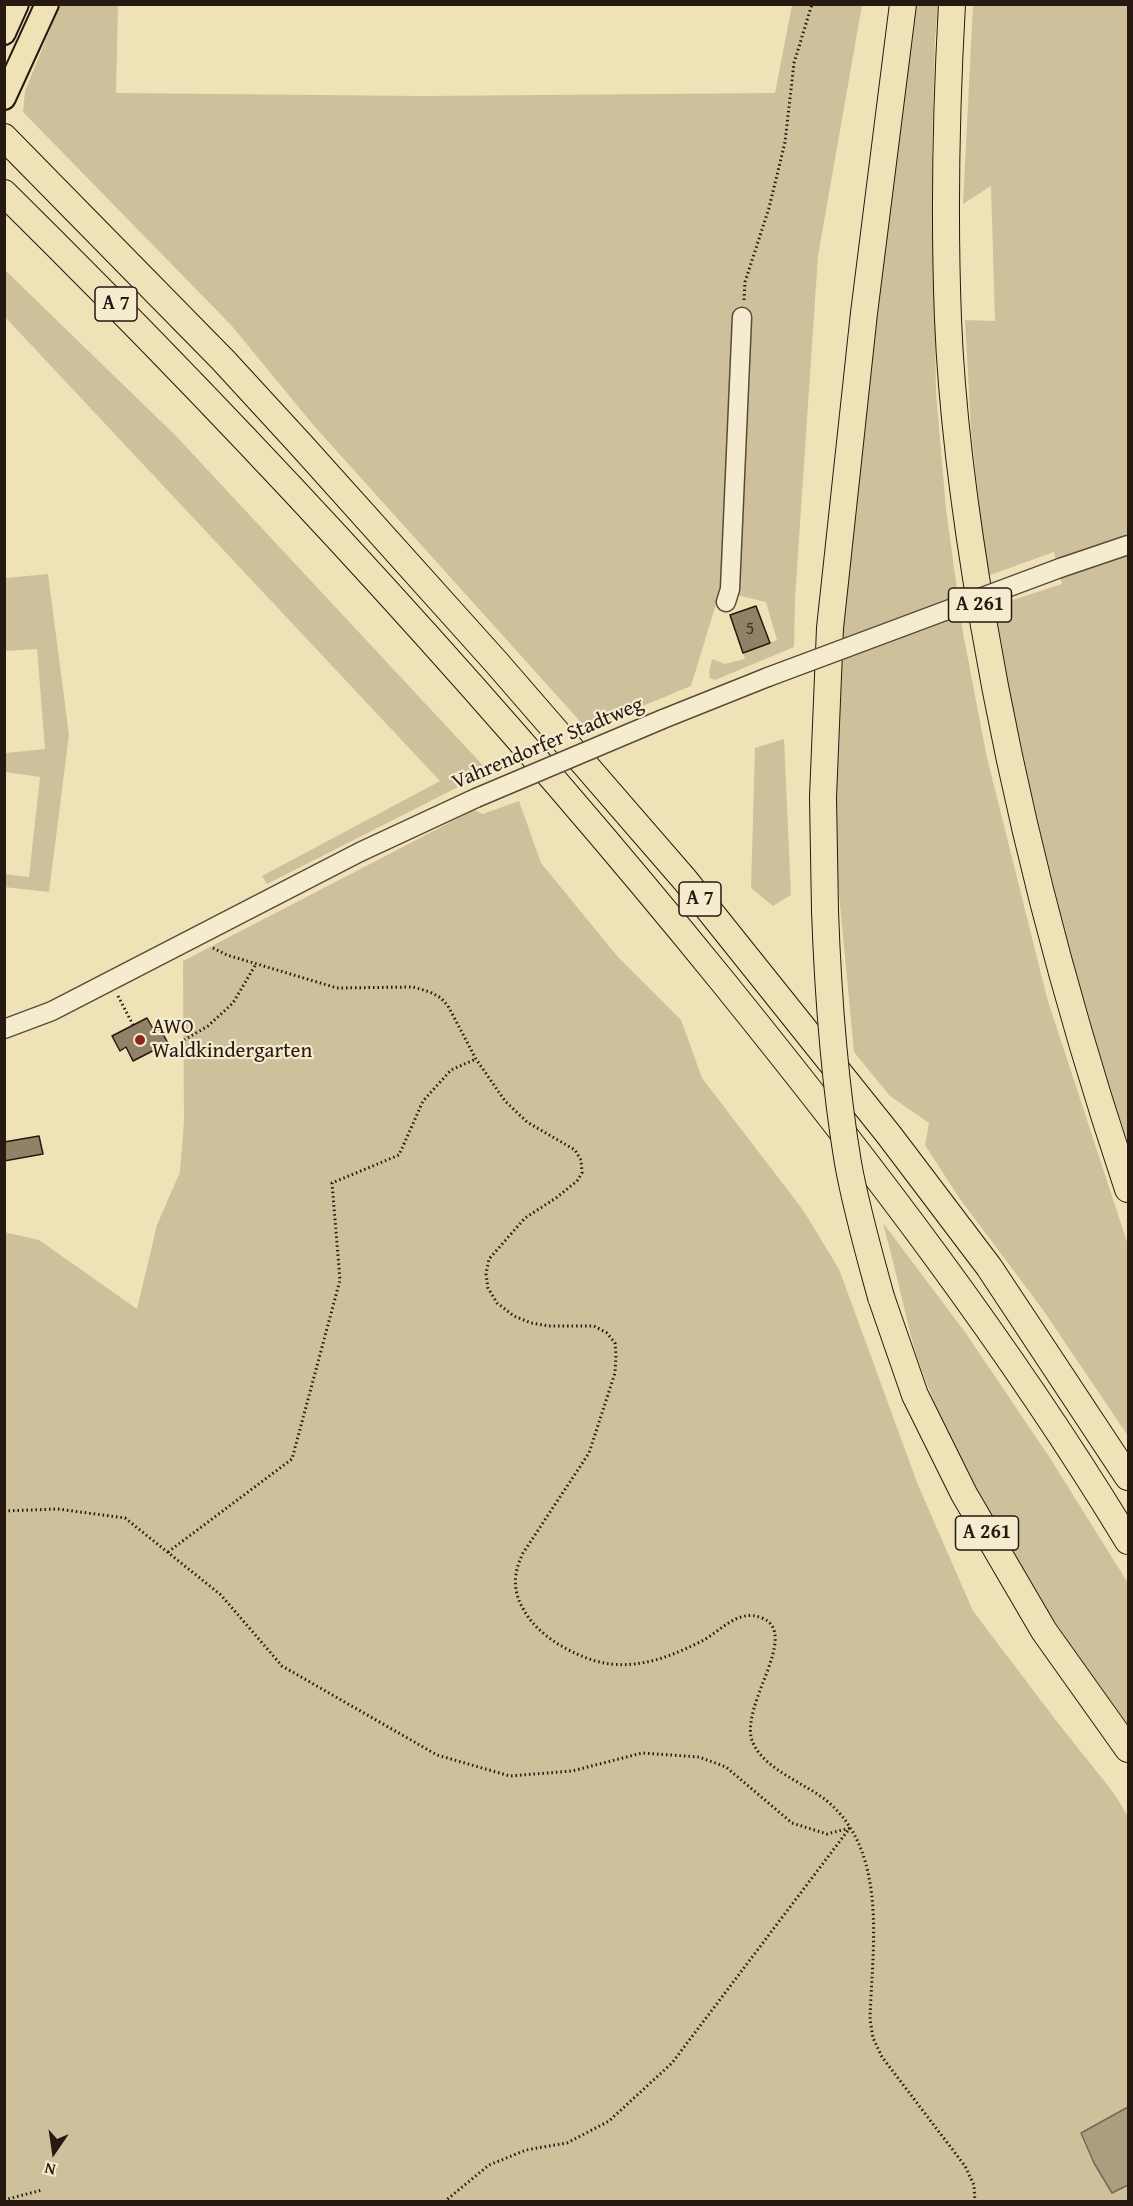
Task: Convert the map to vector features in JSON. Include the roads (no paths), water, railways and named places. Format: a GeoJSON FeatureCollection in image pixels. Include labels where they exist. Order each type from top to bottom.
{"type":"FeatureCollection","features":[{"type":"Feature","properties":{"kind":"highway","name":"A 261"},"geometry":{"type":"LineString","coordinates":[[903,4],[867,289],[830,628],[823,797],[825,911],[832,1039],[842,1119],[857,1202],[881,1297],[915,1395],[964,1494],[1044,1631],[1128,1749]]}},
{"type":"Feature","properties":{"kind":"highway","name":"A 261"},"geometry":{"type":"LineString","coordinates":[[952,4],[945,153],[948,321],[962,486],[975,576],[1000,715],[1050,931],[1101,1108],[1128,1189]]}},
{"type":"Feature","properties":{"kind":"highway","name":"A 7"},"geometry":{"type":"LineString","coordinates":[[4,137],[223,360],[496,662],[685,880],[889,1135],[989,1267],[1041,1342],[1128,1477]]}},
{"type":"Feature","properties":{"kind":"highway","name":"A 7"},"geometry":{"type":"LineString","coordinates":[[4,193],[226,417],[324,522],[462,674],[654,897],[876,1176],[1022,1379],[1128,1541]]}},
{"type":"Feature","properties":{"kind":"main road"},"geometry":{"type":"LineString","coordinates":[[4,33],[17,4]]}},
{"type":"Feature","properties":{"kind":"main road"},"geometry":{"type":"LineString","coordinates":[[9,89],[47,4]]}},
{"type":"Feature","properties":{"kind":"street"},"geometry":{"type":"LineString","coordinates":[[726,602],[730,589],[742,316]]}},
{"type":"Feature","properties":{"kind":"street","name":"Vahrendorfer Stadtweg"},"geometry":{"type":"LineString","coordinates":[[4,1029],[52,1011],[360,852],[476,798],[663,718],[768,677],[1060,568],[1128,545]]}},
{"type":"Feature","properties":{"kind":"place","name":"AWO Waldkindergarten"},"geometry":{"type":"Point","coordinates":[140,1040]}}]}
